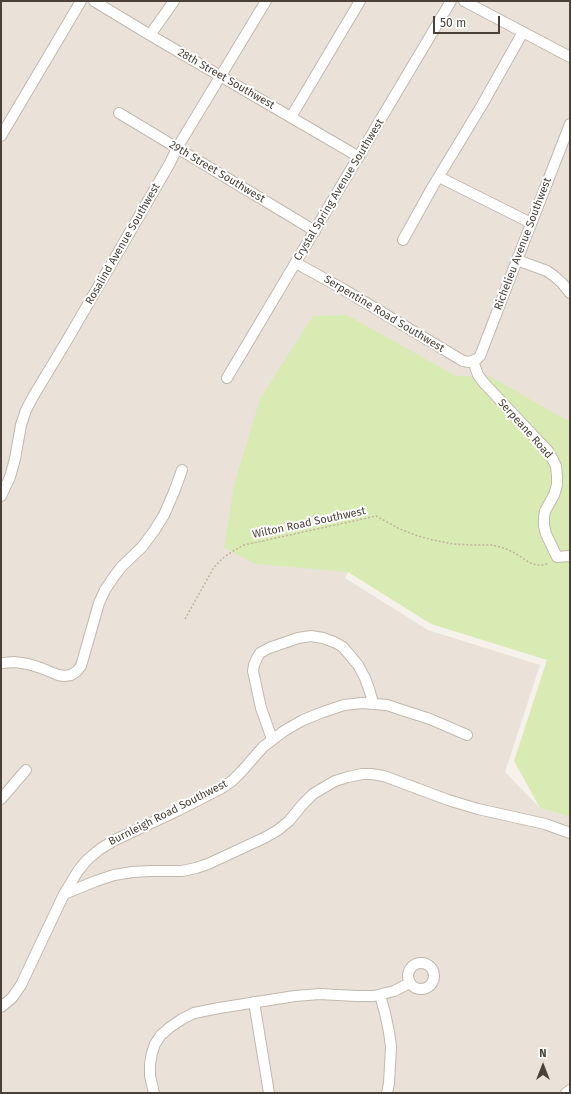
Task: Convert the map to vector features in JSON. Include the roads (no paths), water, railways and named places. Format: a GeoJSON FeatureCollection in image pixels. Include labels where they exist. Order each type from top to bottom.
{"type":"FeatureCollection","features":[{"type":"Feature","properties":{"kind":"street"},"geometry":{"type":"LineString","coordinates":[[1,136],[81,1]]}},
{"type":"Feature","properties":{"kind":"street","name":"28th Street Southwest"},"geometry":{"type":"LineString","coordinates":[[94,1],[359,157]]}},
{"type":"Feature","properties":{"kind":"street"},"geometry":{"type":"LineString","coordinates":[[150,35],[174,1]]}},
{"type":"Feature","properties":{"kind":"street","name":"Rosalind Avenue Southwest"},"geometry":{"type":"LineString","coordinates":[[1,496],[10,477],[21,426],[31,400],[66,342],[177,148],[266,1]]}},
{"type":"Feature","properties":{"kind":"street"},"geometry":{"type":"LineString","coordinates":[[291,117],[360,1]]}},
{"type":"Feature","properties":{"kind":"street","name":"Crystal Spring Avenue Southwest"},"geometry":{"type":"LineString","coordinates":[[227,378],[451,1]]}},
{"type":"Feature","properties":{"kind":"street"},"geometry":{"type":"LineString","coordinates":[[464,1],[570,57]]}},
{"type":"Feature","properties":{"kind":"street"},"geometry":{"type":"LineString","coordinates":[[403,240],[523,32]]}},
{"type":"Feature","properties":{"kind":"street","name":"29th Street Southwest"},"geometry":{"type":"LineString","coordinates":[[119,113],[315,231]]}},
{"type":"Feature","properties":{"kind":"street","name":"Richelieu Avenue Southwest"},"geometry":{"type":"LineString","coordinates":[[473,361],[480,356],[570,124]]}},
{"type":"Feature","properties":{"kind":"street"},"geometry":{"type":"LineString","coordinates":[[439,177],[531,223]]}},
{"type":"Feature","properties":{"kind":"street"},"geometry":{"type":"LineString","coordinates":[[516,260],[547,271],[562,283],[570,293]]}},
{"type":"Feature","properties":{"kind":"street","name":"Serpentine Road Southwest"},"geometry":{"type":"LineString","coordinates":[[296,263],[350,292],[463,361],[473,361]]}},
{"type":"Feature","properties":{"kind":"street","name":"Serpeane Road"},"geometry":{"type":"LineString","coordinates":[[473,361],[478,375],[484,383],[548,451],[556,466],[556,485],[554,495],[545,511],[544,526],[546,534],[557,557],[570,556]]}},
{"type":"Feature","properties":{"kind":"street"},"geometry":{"type":"LineString","coordinates":[[1,663],[14,662],[28,664],[58,675],[68,676],[81,666],[99,604],[105,590],[122,566],[142,546],[154,531],[172,498],[182,470]]}},
{"type":"Feature","properties":{"kind":"street"},"geometry":{"type":"LineString","coordinates":[[272,739],[261,708],[253,671],[254,665],[260,653],[269,648],[298,638],[310,636],[323,638],[334,642],[343,647],[358,665],[365,678],[373,703]]}},
{"type":"Feature","properties":{"kind":"street","name":"Burnleigh Road Southwest"},"geometry":{"type":"LineString","coordinates":[[1,1007],[12,998],[21,985],[64,894],[78,871],[87,860],[100,848],[220,789],[232,781],[263,747],[284,731],[323,712],[344,705],[373,703],[430,719],[467,735]]}},
{"type":"Feature","properties":{"kind":"street"},"geometry":{"type":"LineString","coordinates":[[1,799],[26,770]]}},
{"type":"Feature","properties":{"kind":"street"},"geometry":{"type":"LineString","coordinates":[[64,894],[96,880],[114,875],[132,872],[182,871],[208,864],[278,830],[303,804],[323,788],[335,781],[362,774],[384,776],[448,800],[478,809],[545,824],[570,833]]}},
{"type":"Feature","properties":{"kind":"street"},"geometry":{"type":"LineString","coordinates":[[154,1093],[150,1076],[150,1064],[155,1044],[161,1035],[169,1028],[194,1013],[295,996],[320,994],[356,996],[380,995],[394,991],[410,983]]}},
{"type":"Feature","properties":{"kind":"street"},"geometry":{"type":"LineString","coordinates":[[380,995],[387,1019],[390,1047],[389,1083],[387,1093]]}},
{"type":"Feature","properties":{"kind":"street"},"geometry":{"type":"LineString","coordinates":[[254,1002],[269,1093]]}},
{"type":"Feature","properties":{"kind":"street"},"geometry":{"type":"LineString","coordinates":[[566,1093],[570,1090]]}}]}
